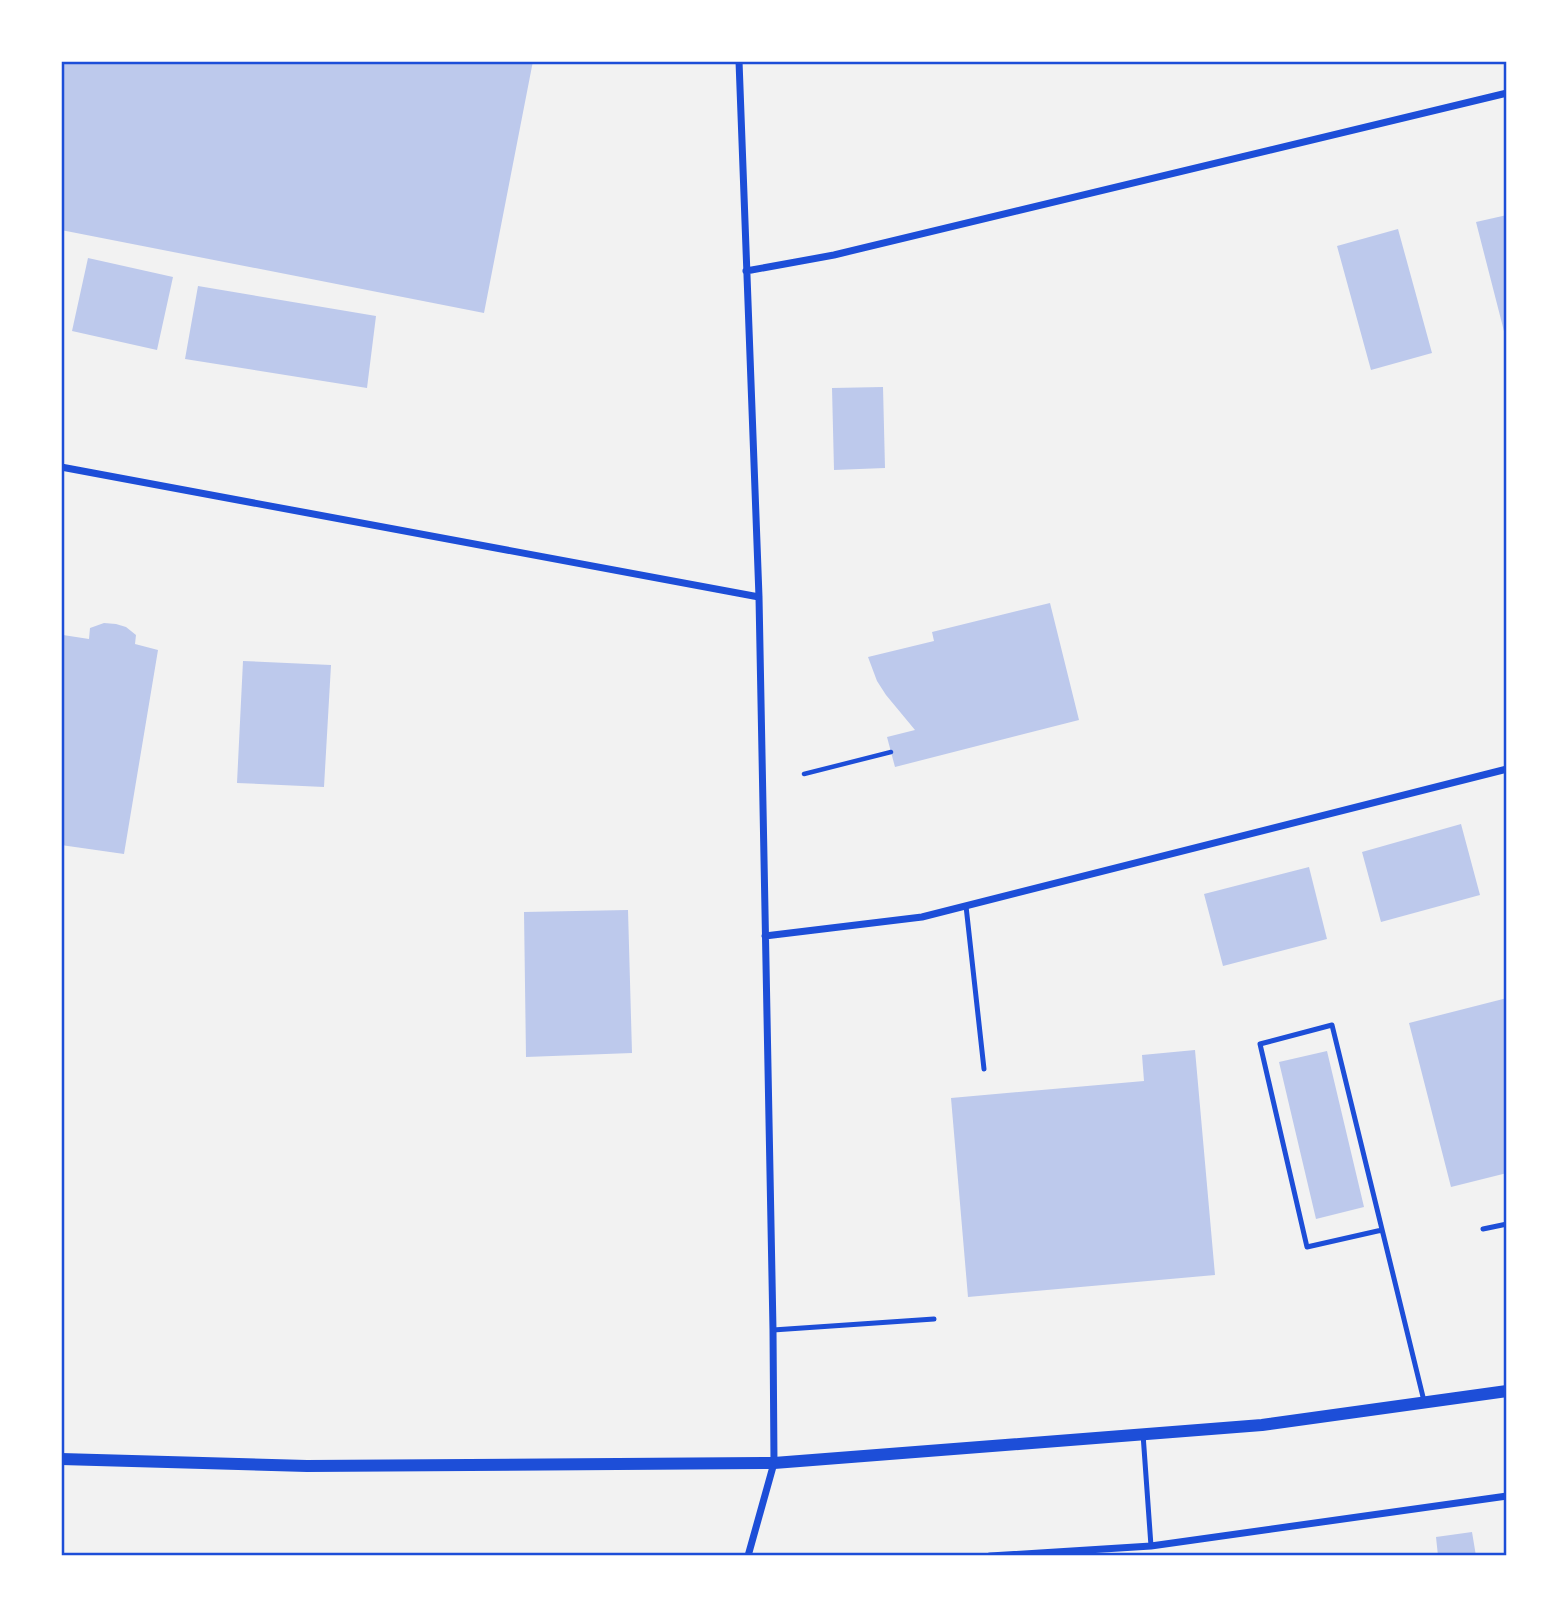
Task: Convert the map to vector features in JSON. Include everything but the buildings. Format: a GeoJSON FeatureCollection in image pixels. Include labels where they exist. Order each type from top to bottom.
{"type":"FeatureCollection","features":[{"type":"Feature","properties":{"kind":"street"},"geometry":{"type":"LineString","coordinates":[[739,61],[759,597],[774,1330],[774,1463],[748,1556]]}},
{"type":"Feature","properties":{"kind":"street"},"geometry":{"type":"LineString","coordinates":[[746,271],[834,255],[1507,93]]}},
{"type":"Feature","properties":{"kind":"street"},"geometry":{"type":"LineString","coordinates":[[61,467],[759,597]]}},
{"type":"Feature","properties":{"kind":"street"},"geometry":{"type":"LineString","coordinates":[[765,936],[922,917],[1507,769]]}},
{"type":"Feature","properties":{"kind":"street"},"geometry":{"type":"LineString","coordinates":[[61,1459],[307,1466],[774,1463],[1262,1425],[1507,1391]]}},
{"type":"Feature","properties":{"kind":"street"},"geometry":{"type":"LineString","coordinates":[[990,1556],[1151,1546],[1507,1496]]}},
{"type":"Feature","properties":{"kind":"lane"},"geometry":{"type":"LineString","coordinates":[[966,906],[984,1069]]}},
{"type":"Feature","properties":{"kind":"lane"},"geometry":{"type":"LineString","coordinates":[[1382,1230],[1307,1247],[1260,1044],[1332,1024],[1424,1402]]}},
{"type":"Feature","properties":{"kind":"lane"},"geometry":{"type":"LineString","coordinates":[[1483,1230],[1507,1224]]}},
{"type":"Feature","properties":{"kind":"lane"},"geometry":{"type":"LineString","coordinates":[[774,1330],[934,1319]]}},
{"type":"Feature","properties":{"kind":"lane"},"geometry":{"type":"LineString","coordinates":[[1143,1434],[1151,1546]]}},
{"type":"Feature","properties":{"kind":"path"},"geometry":{"type":"LineString","coordinates":[[804,774],[891,752]]}}]}
